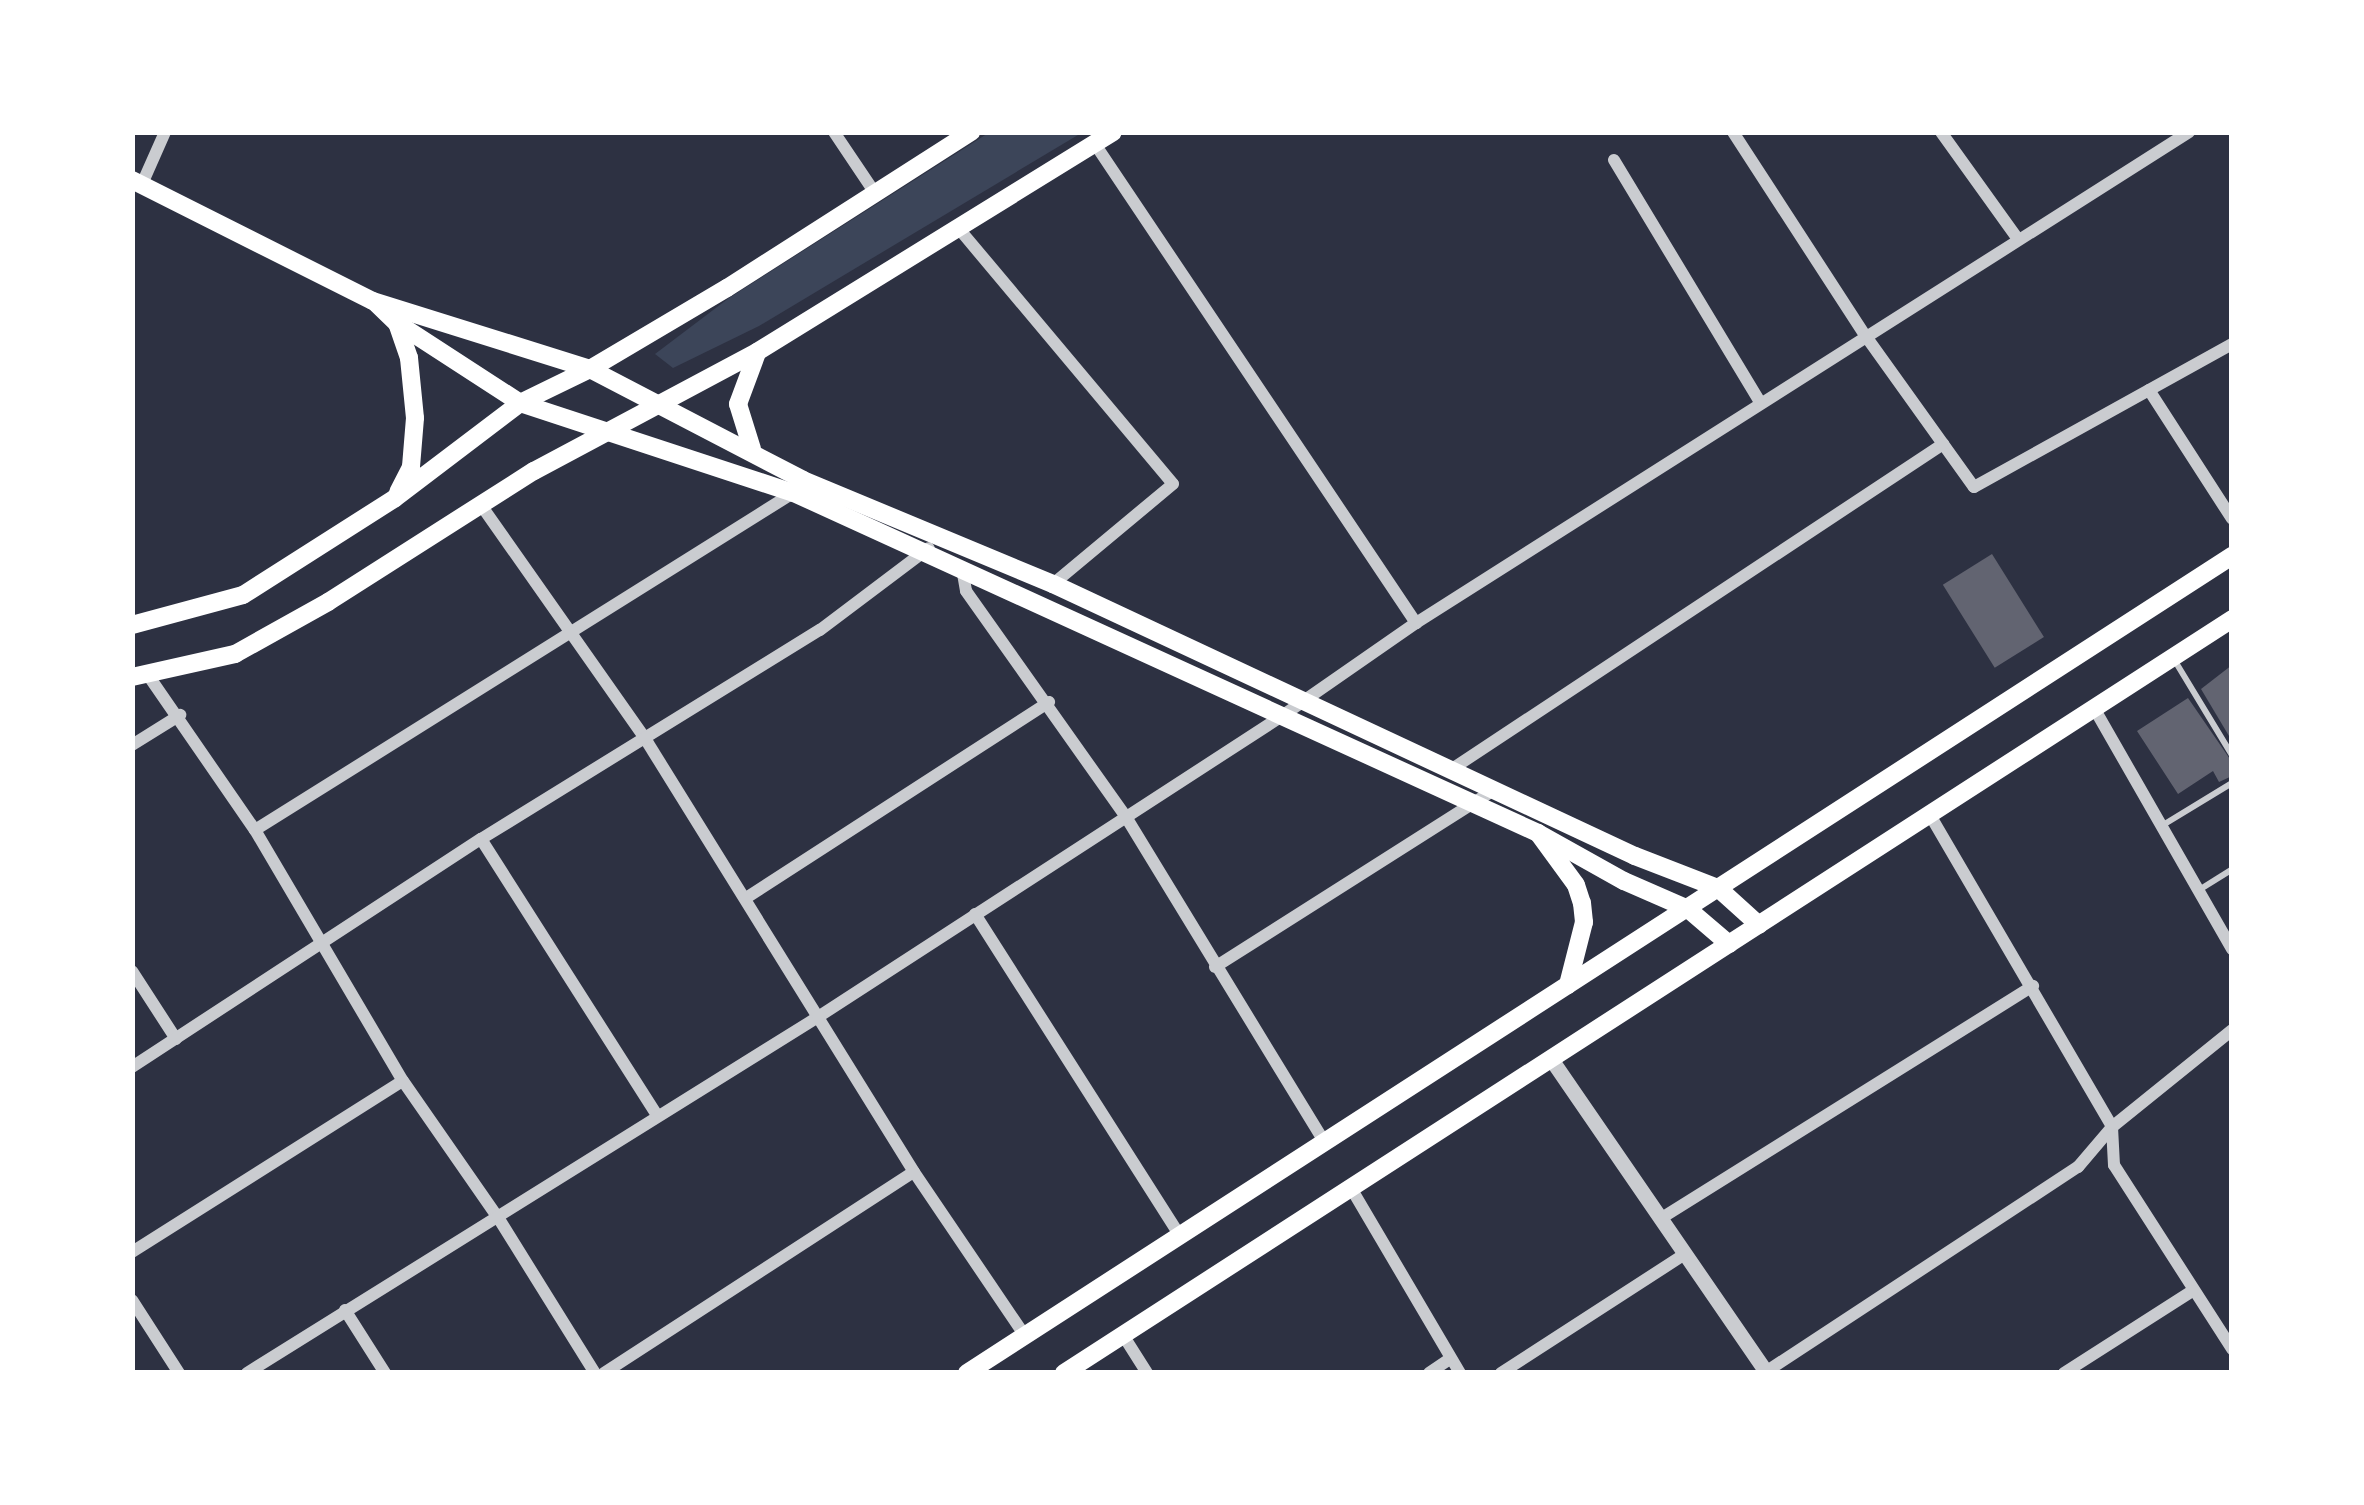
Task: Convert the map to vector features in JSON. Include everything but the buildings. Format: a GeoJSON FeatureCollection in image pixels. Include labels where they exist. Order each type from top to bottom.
{"type":"FeatureCollection","features":[{"type":"Feature","properties":{"kind":"main road"},"geometry":{"type":"LineString","coordinates":[[132,625],[243,595],[395,498],[520,403],[590,369],[971,132]]}},
{"type":"Feature","properties":{"kind":"main road"},"geometry":{"type":"LineString","coordinates":[[140,676],[235,654],[328,602],[534,471],[757,352],[1113,132]]}},
{"type":"Feature","properties":{"kind":"main road"},"geometry":{"type":"LineString","coordinates":[[137,182],[374,301],[590,369],[752,449],[798,486]]}},
{"type":"Feature","properties":{"kind":"main road"},"geometry":{"type":"LineString","coordinates":[[374,301],[397,323],[520,403],[798,486],[930,547],[960,571],[1538,833],[1624,881],[1688,908],[1729,944]]}},
{"type":"Feature","properties":{"kind":"main road"},"geometry":{"type":"LineString","coordinates":[[395,498],[411,467],[415,418],[409,358],[397,323]]}},
{"type":"Feature","properties":{"kind":"main road"},"geometry":{"type":"LineString","coordinates":[[752,449],[738,404],[757,352]]}},
{"type":"Feature","properties":{"kind":"main road"},"geometry":{"type":"LineString","coordinates":[[930,547],[972,552],[1053,584],[1299,701],[1718,888],[1759,925]]}},
{"type":"Feature","properties":{"kind":"main road"},"geometry":{"type":"LineString","coordinates":[[967,1373],[2232,556]]}},
{"type":"Feature","properties":{"kind":"main road"},"geometry":{"type":"LineString","coordinates":[[1064,1373],[2232,620]]}},
{"type":"Feature","properties":{"kind":"main road"},"geometry":{"type":"LineString","coordinates":[[1538,833],[1576,885],[1582,903],[1584,922],[1568,985]]}},
{"type":"Feature","properties":{"kind":"street"},"geometry":{"type":"LineString","coordinates":[[137,182],[165,132]]}},
{"type":"Feature","properties":{"kind":"street"},"geometry":{"type":"LineString","coordinates":[[834,132],[875,193]]}},
{"type":"Feature","properties":{"kind":"street"},"geometry":{"type":"LineString","coordinates":[[1733,132],[1865,335],[1974,487],[2232,344]]}},
{"type":"Feature","properties":{"kind":"street"},"geometry":{"type":"LineString","coordinates":[[1941,132],[2018,239]]}},
{"type":"Feature","properties":{"kind":"street"},"geometry":{"type":"LineString","coordinates":[[247,1373],[818,1017],[1282,716],[1416,623],[2188,132]]}},
{"type":"Feature","properties":{"kind":"street"},"geometry":{"type":"LineString","coordinates":[[1095,144],[1416,623]]}},
{"type":"Feature","properties":{"kind":"street"},"geometry":{"type":"LineString","coordinates":[[1614,160],[1760,402]]}},
{"type":"Feature","properties":{"kind":"street"},"geometry":{"type":"LineString","coordinates":[[960,230],[1173,484],[1053,584]]}},
{"type":"Feature","properties":{"kind":"street"},"geometry":{"type":"LineString","coordinates":[[2149,390],[2232,519]]}},
{"type":"Feature","properties":{"kind":"street"},"geometry":{"type":"LineString","coordinates":[[1452,769],[1943,444]]}},
{"type":"Feature","properties":{"kind":"street"},"geometry":{"type":"LineString","coordinates":[[255,830],[798,486]]}},
{"type":"Feature","properties":{"kind":"street"},"geometry":{"type":"LineString","coordinates":[[482,505],[646,740],[914,1172],[1025,1336]]}},
{"type":"Feature","properties":{"kind":"street"},"geometry":{"type":"LineString","coordinates":[[132,1067],[481,839],[646,740],[930,547]]}},
{"type":"Feature","properties":{"kind":"street"},"geometry":{"type":"LineString","coordinates":[[972,552],[960,571],[966,591],[1049,702],[1126,817],[1324,1142]]}},
{"type":"Feature","properties":{"kind":"street"},"geometry":{"type":"LineString","coordinates":[[140,676],[179,715],[255,830],[403,1081],[599,1373],[914,1172]]}},
{"type":"Feature","properties":{"kind":"street"},"geometry":{"type":"LineString","coordinates":[[746,898],[1049,702]]}},
{"type":"Feature","properties":{"kind":"street"},"geometry":{"type":"LineString","coordinates":[[2094,708],[2232,949]]}},
{"type":"Feature","properties":{"kind":"street"},"geometry":{"type":"LineString","coordinates":[[132,745],[179,715]]}},
{"type":"Feature","properties":{"kind":"street"},"geometry":{"type":"LineString","coordinates":[[1215,967],[1494,790]]}},
{"type":"Feature","properties":{"kind":"street"},"geometry":{"type":"LineString","coordinates":[[1930,815],[2112,1127],[2114,1165],[2232,1349]]}},
{"type":"Feature","properties":{"kind":"street"},"geometry":{"type":"LineString","coordinates":[[481,839],[657,1115]]}},
{"type":"Feature","properties":{"kind":"street"},"geometry":{"type":"LineString","coordinates":[[975,914],[1180,1236]]}},
{"type":"Feature","properties":{"kind":"street"},"geometry":{"type":"LineString","coordinates":[[132,971],[176,1039]]}},
{"type":"Feature","properties":{"kind":"street"},"geometry":{"type":"LineString","coordinates":[[1660,1219],[2033,986]]}},
{"type":"Feature","properties":{"kind":"street"},"geometry":{"type":"LineString","coordinates":[[1551,1059],[1766,1373],[2078,1167],[2112,1127],[2232,1030]]}},
{"type":"Feature","properties":{"kind":"street"},"geometry":{"type":"LineString","coordinates":[[132,1252],[403,1081]]}},
{"type":"Feature","properties":{"kind":"street"},"geometry":{"type":"LineString","coordinates":[[1351,1188],[1460,1373]]}},
{"type":"Feature","properties":{"kind":"street"},"geometry":{"type":"LineString","coordinates":[[1501,1373],[1685,1255]]}},
{"type":"Feature","properties":{"kind":"street"},"geometry":{"type":"LineString","coordinates":[[2064,1373],[2192,1291]]}},
{"type":"Feature","properties":{"kind":"street"},"geometry":{"type":"LineString","coordinates":[[132,1300],[178,1373]]}},
{"type":"Feature","properties":{"kind":"street"},"geometry":{"type":"LineString","coordinates":[[345,1310],[385,1373]]}},
{"type":"Feature","properties":{"kind":"street"},"geometry":{"type":"LineString","coordinates":[[1123,1335],[1147,1373]]}},
{"type":"Feature","properties":{"kind":"street"},"geometry":{"type":"LineString","coordinates":[[1429,1373],[1450,1359]]}},
{"type":"Feature","properties":{"kind":"lane"},"geometry":{"type":"LineString","coordinates":[[2173,658],[2232,755]]}},
{"type":"Feature","properties":{"kind":"lane"},"geometry":{"type":"LineString","coordinates":[[2162,826],[2232,783]]}},
{"type":"Feature","properties":{"kind":"lane"},"geometry":{"type":"LineString","coordinates":[[2199,890],[2232,869]]}},
{"type":"Feature","properties":{"kind":"shaded area"},"geometry":{"type":"Polygon","coordinates":[[[990,132],[1083,132],[759,326],[673,368],[655,354],[729,298],[990,132]]]}}]}
